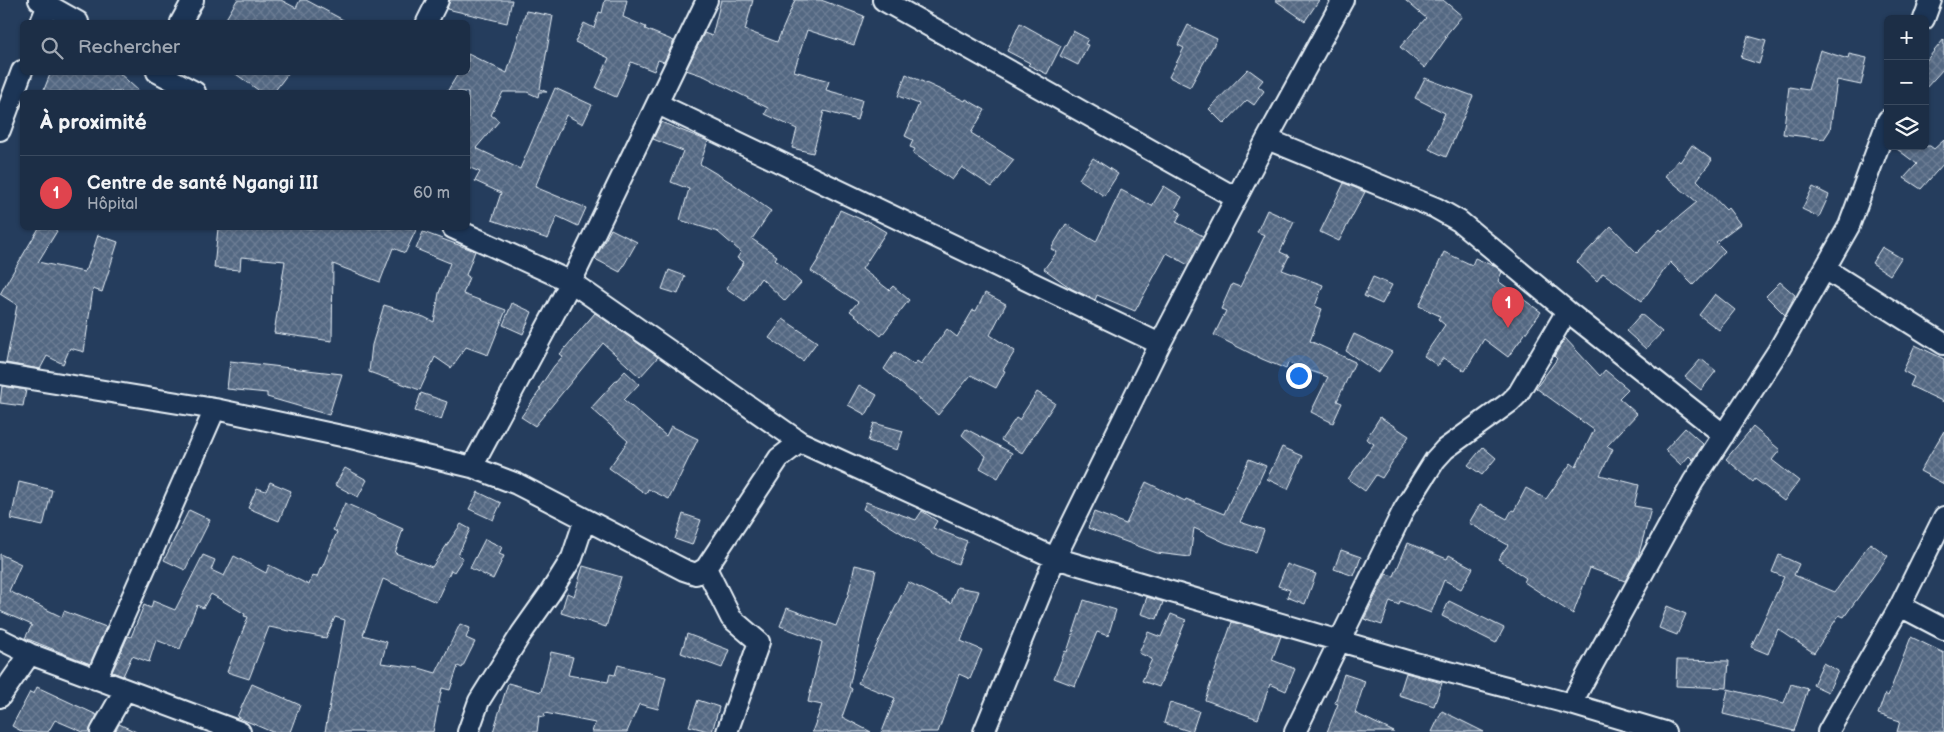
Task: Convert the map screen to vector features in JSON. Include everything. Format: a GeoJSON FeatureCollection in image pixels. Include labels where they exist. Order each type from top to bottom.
{"type":"FeatureCollection","features":[{"type":"Feature","properties":{"kind":"street"},"geometry":{"type":"LineString","coordinates":[[182,20],[193,0]]}},
{"type":"Feature","properties":{"kind":"street"},"geometry":{"type":"LineString","coordinates":[[428,20],[438,0]]}},
{"type":"Feature","properties":{"kind":"street"},"geometry":{"type":"LineString","coordinates":[[472,467],[571,282],[707,0]]}},
{"type":"Feature","properties":{"kind":"street"},"geometry":{"type":"LineString","coordinates":[[883,0],[1236,198]]}},
{"type":"Feature","properties":{"kind":"street"},"geometry":{"type":"LineString","coordinates":[[984,732],[1055,558],[1160,344],[1267,139],[1344,0]]}},
{"type":"Feature","properties":{"kind":"street"},"geometry":{"type":"LineString","coordinates":[[1925,15],[1931,0]]}},
{"type":"Feature","properties":{"kind":"street"},"geometry":{"type":"LineString","coordinates":[[42,9],[72,20]]}},
{"type":"Feature","properties":{"kind":"street"},"geometry":{"type":"LineString","coordinates":[[0,130],[21,75]]}},
{"type":"Feature","properties":{"kind":"street"},"geometry":{"type":"LineString","coordinates":[[164,75],[191,90]]}},
{"type":"Feature","properties":{"kind":"street"},"geometry":{"type":"LineString","coordinates":[[658,104],[1160,344]]}},
{"type":"Feature","properties":{"kind":"street"},"geometry":{"type":"LineString","coordinates":[[1571,704],[1694,482],[1778,351],[1849,226],[1884,131]]}},
{"type":"Feature","properties":{"kind":"street"},"geometry":{"type":"LineString","coordinates":[[1267,139],[1436,208],[1459,221],[1567,311],[1724,435]]}},
{"type":"Feature","properties":{"kind":"street"},"geometry":{"type":"LineString","coordinates":[[457,230],[571,282],[800,442],[1055,558],[1340,641],[1571,704],[1665,732]]}},
{"type":"Feature","properties":{"kind":"street"},"geometry":{"type":"LineString","coordinates":[[1825,269],[1944,344]]}},
{"type":"Feature","properties":{"kind":"street"},"geometry":{"type":"LineString","coordinates":[[1295,732],[1404,509],[1435,460],[1445,449],[1510,402],[1518,394],[1567,311]]}},
{"type":"Feature","properties":{"kind":"street"},"geometry":{"type":"LineString","coordinates":[[0,374],[215,410],[351,438],[472,467],[517,484],[684,570],[696,574],[706,568],[779,458],[800,442]]}},
{"type":"Feature","properties":{"kind":"street"},"geometry":{"type":"LineString","coordinates":[[96,679],[215,410]]}},
{"type":"Feature","properties":{"kind":"street"},"geometry":{"type":"LineString","coordinates":[[1828,732],[1900,606],[1944,517]]}},
{"type":"Feature","properties":{"kind":"street"},"geometry":{"type":"LineString","coordinates":[[468,732],[479,701],[572,558],[585,518]]}},
{"type":"Feature","properties":{"kind":"street"},"geometry":{"type":"LineString","coordinates":[[706,568],[731,618],[759,642],[727,732]]}},
{"type":"Feature","properties":{"kind":"street"},"geometry":{"type":"LineString","coordinates":[[1900,606],[1944,629]]}},
{"type":"Feature","properties":{"kind":"street"},"geometry":{"type":"LineString","coordinates":[[0,640],[30,654],[240,732]]}},
{"type":"Feature","properties":{"kind":"street"},"geometry":{"type":"LineString","coordinates":[[0,697],[30,654]]}},
{"type":"Feature","properties":{"kind":"street"},"geometry":{"type":"LineString","coordinates":[[101,732],[125,690]]}},
{"type":"Feature","properties":{"kind":"building"},"geometry":{"type":"Polygon","coordinates":[[[237,0],[281,0],[296,8],[300,0],[306,0],[343,20],[225,20],[237,0]]]}},
{"type":"Feature","properties":{"kind":"building"},"geometry":{"type":"Polygon","coordinates":[[[450,0],[512,0],[507,23],[447,9],[450,0]]]}},
{"type":"Feature","properties":{"kind":"building"},"geometry":{"type":"Polygon","coordinates":[[[605,0],[627,0],[623,17],[674,41],[664,62],[658,60],[654,71],[631,62],[616,97],[596,88],[609,58],[575,42],[584,23],[594,28],[599,12],[602,13],[605,0]]]}},
{"type":"Feature","properties":{"kind":"building"},"geometry":{"type":"Polygon","coordinates":[[[721,0],[753,0],[745,30],[777,42],[795,0],[821,0],[864,16],[854,45],[807,30],[794,71],[829,81],[826,90],[862,100],[857,120],[824,111],[813,153],[792,148],[797,129],[765,114],[768,108],[704,76],[686,70],[704,33],[712,36],[721,0]]]}},
{"type":"Feature","properties":{"kind":"building"},"geometry":{"type":"Polygon","coordinates":[[[1275,0],[1319,0],[1305,21],[1275,0]]]}},
{"type":"Feature","properties":{"kind":"building"},"geometry":{"type":"Polygon","coordinates":[[[1405,0],[1443,0],[1462,16],[1445,36],[1447,37],[1425,68],[1400,47],[1426,18],[1405,0]]]}},
{"type":"Feature","properties":{"kind":"building"},"geometry":{"type":"Polygon","coordinates":[[[526,11],[553,16],[540,89],[547,92],[539,92],[538,97],[527,92],[503,92],[491,115],[499,121],[476,148],[520,169],[555,88],[592,105],[583,124],[566,115],[535,187],[586,208],[578,226],[557,216],[548,239],[492,220],[501,193],[475,181],[480,172],[470,168],[470,90],[448,90],[457,75],[470,75],[470,55],[507,73],[526,11]]]}},
{"type":"Feature","properties":{"kind":"building"},"geometry":{"type":"Polygon","coordinates":[[[1020,23],[1061,46],[1047,74],[1028,65],[1030,63],[1007,51],[1020,23]]]}},
{"type":"Feature","properties":{"kind":"building"},"geometry":{"type":"Polygon","coordinates":[[[1188,25],[1217,39],[1190,87],[1169,77],[1184,48],[1178,45],[1188,25]]]}},
{"type":"Feature","properties":{"kind":"building"},"geometry":{"type":"Polygon","coordinates":[[[1073,31],[1088,39],[1085,44],[1088,45],[1078,65],[1060,56],[1073,31]]]}},
{"type":"Feature","properties":{"kind":"building"},"geometry":{"type":"Polygon","coordinates":[[[1748,36],[1766,41],[1759,64],[1741,58],[1748,36]]]}},
{"type":"Feature","properties":{"kind":"building"},"geometry":{"type":"Polygon","coordinates":[[[1944,39],[1944,68],[1929,85],[1929,60],[1929,57],[1944,39]]]}},
{"type":"Feature","properties":{"kind":"building"},"geometry":{"type":"Polygon","coordinates":[[[1820,50],[1848,59],[1849,54],[1867,58],[1861,85],[1837,80],[1830,130],[1824,139],[1783,134],[1789,87],[1808,90],[1820,50]]]}},
{"type":"Feature","properties":{"kind":"building"},"geometry":{"type":"Polygon","coordinates":[[[1248,69],[1263,80],[1258,86],[1264,91],[1254,105],[1247,100],[1224,124],[1209,109],[1248,69]]]}},
{"type":"Feature","properties":{"kind":"building"},"geometry":{"type":"Polygon","coordinates":[[[906,74],[965,101],[966,99],[985,110],[971,133],[1014,160],[992,187],[962,167],[952,180],[913,153],[915,149],[910,147],[913,140],[905,136],[919,104],[898,96],[906,74]]]}},
{"type":"Feature","properties":{"kind":"building"},"geometry":{"type":"Polygon","coordinates":[[[50,75],[121,75],[138,90],[44,90],[50,75]]]}},
{"type":"Feature","properties":{"kind":"building"},"geometry":{"type":"Polygon","coordinates":[[[237,75],[287,75],[276,90],[258,90],[237,75]]]}},
{"type":"Feature","properties":{"kind":"building"},"geometry":{"type":"Polygon","coordinates":[[[1425,78],[1473,96],[1446,157],[1429,149],[1445,113],[1415,98],[1425,78]]]}},
{"type":"Feature","properties":{"kind":"building"},"geometry":{"type":"Polygon","coordinates":[[[661,122],[708,141],[700,164],[732,183],[771,211],[752,239],[777,256],[775,259],[801,283],[785,301],[761,278],[745,301],[726,288],[744,262],[737,258],[741,252],[718,232],[680,220],[689,189],[671,182],[683,151],[653,139],[661,122]]]}},
{"type":"Feature","properties":{"kind":"building"},"geometry":{"type":"Polygon","coordinates":[[[1944,140],[1944,163],[1921,189],[1904,178],[1917,164],[1898,150],[1929,150],[1929,146],[1934,149],[1944,140]]]}},
{"type":"Feature","properties":{"kind":"building"},"geometry":{"type":"Polygon","coordinates":[[[1692,145],[1712,160],[1697,180],[1726,210],[1728,208],[1740,224],[1716,242],[1725,251],[1693,285],[1670,262],[1642,301],[1603,273],[1597,281],[1577,262],[1611,226],[1637,253],[1660,229],[1662,231],[1697,202],[1665,176],[1678,160],[1680,162],[1692,145]]]}},
{"type":"Feature","properties":{"kind":"building"},"geometry":{"type":"Polygon","coordinates":[[[1093,158],[1118,174],[1104,196],[1079,179],[1093,158]]]}},
{"type":"Feature","properties":{"kind":"building"},"geometry":{"type":"Polygon","coordinates":[[[1344,183],[1365,192],[1339,241],[1320,232],[1344,183]]]}},
{"type":"Feature","properties":{"kind":"building"},"geometry":{"type":"Polygon","coordinates":[[[1164,186],[1182,197],[1175,209],[1181,213],[1176,222],[1203,236],[1188,265],[1167,253],[1135,311],[1097,295],[1095,300],[1072,289],[1044,269],[1057,252],[1051,249],[1066,224],[1096,242],[1121,190],[1152,206],[1164,186]]]}},
{"type":"Feature","properties":{"kind":"building"},"geometry":{"type":"Polygon","coordinates":[[[1813,187],[1829,195],[1819,217],[1802,209],[1813,187]]]}},
{"type":"Feature","properties":{"kind":"building"},"geometry":{"type":"Polygon","coordinates":[[[840,210],[866,220],[886,232],[862,269],[889,290],[893,286],[909,300],[881,336],[850,311],[858,302],[811,271],[818,260],[840,210]]]}},
{"type":"Feature","properties":{"kind":"building"},"geometry":{"type":"Polygon","coordinates":[[[1267,210],[1294,222],[1280,252],[1289,256],[1282,270],[1323,285],[1315,306],[1322,309],[1310,341],[1355,362],[1337,401],[1342,403],[1333,423],[1311,412],[1328,377],[1288,363],[1286,369],[1214,335],[1226,311],[1221,309],[1232,284],[1240,287],[1265,235],[1257,232],[1267,210]]]}},
{"type":"Feature","properties":{"kind":"building"},"geometry":{"type":"Polygon","coordinates":[[[611,229],[637,242],[620,272],[595,259],[611,229]]]}},
{"type":"Feature","properties":{"kind":"building"},"geometry":{"type":"Polygon","coordinates":[[[38,230],[57,231],[38,262],[84,272],[87,269],[98,235],[118,242],[102,292],[93,289],[84,352],[70,348],[63,364],[47,356],[40,369],[6,363],[17,305],[0,294],[38,230]]]}},
{"type":"Feature","properties":{"kind":"building"},"geometry":{"type":"Polygon","coordinates":[[[218,230],[416,230],[405,253],[393,248],[380,282],[333,264],[332,341],[274,333],[285,261],[241,257],[240,270],[214,268],[218,230]]]}},
{"type":"Feature","properties":{"kind":"building"},"geometry":{"type":"Polygon","coordinates":[[[423,232],[475,251],[466,275],[469,277],[463,294],[506,310],[488,355],[466,347],[451,368],[435,357],[420,390],[369,372],[372,345],[384,305],[424,317],[434,322],[439,293],[450,263],[416,249],[423,232]]]}},
{"type":"Feature","properties":{"kind":"building"},"geometry":{"type":"Polygon","coordinates":[[[1882,247],[1901,258],[1890,275],[1872,263],[1882,247]]]}},
{"type":"Feature","properties":{"kind":"building"},"geometry":{"type":"Polygon","coordinates":[[[1444,252],[1472,265],[1475,258],[1496,267],[1502,272],[1498,281],[1541,312],[1508,357],[1484,339],[1465,371],[1443,358],[1438,366],[1424,356],[1445,325],[1438,319],[1440,316],[1419,306],[1444,252]]]}},
{"type":"Feature","properties":{"kind":"building"},"geometry":{"type":"Polygon","coordinates":[[[669,270],[685,276],[678,294],[662,289],[669,270]]]}},
{"type":"Feature","properties":{"kind":"building"},"geometry":{"type":"Polygon","coordinates":[[[1373,277],[1392,285],[1382,304],[1364,296],[1373,277]]]}},
{"type":"Feature","properties":{"kind":"building"},"geometry":{"type":"Polygon","coordinates":[[[1780,282],[1795,295],[1785,315],[1766,296],[1780,282]]]}},
{"type":"Feature","properties":{"kind":"building"},"geometry":{"type":"Polygon","coordinates":[[[985,293],[1006,304],[990,335],[1015,351],[1003,370],[1005,371],[996,388],[971,375],[938,415],[884,369],[895,352],[914,365],[917,361],[921,364],[947,329],[957,337],[973,310],[976,311],[985,293]]]}},
{"type":"Feature","properties":{"kind":"building"},"geometry":{"type":"Polygon","coordinates":[[[1715,294],[1735,310],[1719,330],[1699,315],[1715,294]]]}},
{"type":"Feature","properties":{"kind":"building"},"geometry":{"type":"Polygon","coordinates":[[[512,303],[532,312],[523,334],[503,325],[512,303]]]}},
{"type":"Feature","properties":{"kind":"building"},"geometry":{"type":"Polygon","coordinates":[[[595,313],[658,357],[640,377],[603,343],[535,426],[521,417],[541,389],[539,388],[554,366],[563,356],[560,354],[595,313]]]}},
{"type":"Feature","properties":{"kind":"building"},"geometry":{"type":"Polygon","coordinates":[[[1641,314],[1662,332],[1646,349],[1626,331],[1641,314]]]}},
{"type":"Feature","properties":{"kind":"building"},"geometry":{"type":"Polygon","coordinates":[[[783,319],[817,342],[803,361],[769,338],[783,319]]]}},
{"type":"Feature","properties":{"kind":"building"},"geometry":{"type":"Polygon","coordinates":[[[1354,334],[1392,352],[1378,373],[1346,351],[1354,334]]]}},
{"type":"Feature","properties":{"kind":"building"},"geometry":{"type":"Polygon","coordinates":[[[1565,338],[1600,376],[1605,370],[1628,389],[1619,398],[1637,414],[1607,446],[1613,449],[1600,475],[1639,485],[1634,506],[1651,509],[1638,557],[1625,581],[1590,568],[1573,614],[1524,582],[1526,578],[1498,559],[1508,545],[1469,523],[1480,504],[1507,519],[1512,510],[1514,511],[1526,488],[1546,499],[1571,463],[1576,467],[1594,430],[1536,388],[1557,359],[1554,356],[1565,338]]]}},
{"type":"Feature","properties":{"kind":"building"},"geometry":{"type":"Polygon","coordinates":[[[1915,345],[1944,359],[1944,402],[1910,386],[1914,377],[1903,371],[1915,345]]]}},
{"type":"Feature","properties":{"kind":"building"},"geometry":{"type":"Polygon","coordinates":[[[1701,359],[1716,371],[1701,390],[1685,377],[1701,359]]]}},
{"type":"Feature","properties":{"kind":"building"},"geometry":{"type":"Polygon","coordinates":[[[230,361],[342,374],[329,415],[267,397],[267,393],[227,389],[230,361]]]}},
{"type":"Feature","properties":{"kind":"building"},"geometry":{"type":"Polygon","coordinates":[[[625,371],[639,384],[624,400],[666,436],[671,426],[698,439],[669,499],[648,489],[646,494],[609,468],[628,441],[591,408],[625,371]]]}},
{"type":"Feature","properties":{"kind":"building"},"geometry":{"type":"Polygon","coordinates":[[[859,385],[877,395],[866,415],[848,405],[859,385]]]}},
{"type":"Feature","properties":{"kind":"building"},"geometry":{"type":"Polygon","coordinates":[[[2,386],[26,390],[23,406],[0,403],[2,386]]]}},
{"type":"Feature","properties":{"kind":"building"},"geometry":{"type":"Polygon","coordinates":[[[1037,392],[1055,403],[1022,453],[1001,440],[1016,418],[1019,420],[1037,392]]]}},
{"type":"Feature","properties":{"kind":"building"},"geometry":{"type":"Polygon","coordinates":[[[421,393],[447,402],[441,420],[415,411],[421,393]]]}},
{"type":"Feature","properties":{"kind":"building"},"geometry":{"type":"Polygon","coordinates":[[[1380,417],[1409,436],[1382,478],[1376,475],[1365,491],[1348,479],[1374,444],[1366,439],[1380,417]]]}},
{"type":"Feature","properties":{"kind":"building"},"geometry":{"type":"Polygon","coordinates":[[[874,423],[903,431],[897,450],[868,441],[874,423]]]}},
{"type":"Feature","properties":{"kind":"building"},"geometry":{"type":"Polygon","coordinates":[[[1753,427],[1780,450],[1772,460],[1799,481],[1784,501],[1755,479],[1753,482],[1726,459],[1753,427]]]}},
{"type":"Feature","properties":{"kind":"building"},"geometry":{"type":"Polygon","coordinates":[[[1685,428],[1703,444],[1693,460],[1689,456],[1681,465],[1665,450],[1685,428]]]}},
{"type":"Feature","properties":{"kind":"building"},"geometry":{"type":"Polygon","coordinates":[[[966,429],[1012,453],[998,478],[980,468],[986,456],[962,435],[966,429]]]}},
{"type":"Feature","properties":{"kind":"building"},"geometry":{"type":"Polygon","coordinates":[[[1944,431],[1944,484],[1920,471],[1944,431]]]}},
{"type":"Feature","properties":{"kind":"building"},"geometry":{"type":"Polygon","coordinates":[[[1282,447],[1303,456],[1288,489],[1267,479],[1282,447]]]}},
{"type":"Feature","properties":{"kind":"building"},"geometry":{"type":"Polygon","coordinates":[[[1483,447],[1496,458],[1482,475],[1468,465],[1483,447]]]}},
{"type":"Feature","properties":{"kind":"building"},"geometry":{"type":"Polygon","coordinates":[[[1249,459],[1266,466],[1240,522],[1264,530],[1256,552],[1226,543],[1194,528],[1190,557],[1157,553],[1088,528],[1094,512],[1126,524],[1146,482],[1185,501],[1186,499],[1224,514],[1249,459]]]}},
{"type":"Feature","properties":{"kind":"building"},"geometry":{"type":"Polygon","coordinates":[[[345,468],[367,480],[358,497],[335,485],[345,468]]]}},
{"type":"Feature","properties":{"kind":"building"},"geometry":{"type":"Polygon","coordinates":[[[19,482],[52,490],[43,526],[11,519],[19,482]]]}},
{"type":"Feature","properties":{"kind":"building"},"geometry":{"type":"Polygon","coordinates":[[[270,482],[291,491],[279,521],[248,508],[257,488],[266,491],[270,482]]]}},
{"type":"Feature","properties":{"kind":"building"},"geometry":{"type":"Polygon","coordinates":[[[478,492],[501,503],[493,520],[469,509],[478,492]]]}},
{"type":"Feature","properties":{"kind":"building"},"geometry":{"type":"Polygon","coordinates":[[[866,502],[916,520],[922,511],[937,521],[933,528],[967,541],[958,564],[938,556],[863,509],[866,502]]]}},
{"type":"Feature","properties":{"kind":"building"},"geometry":{"type":"Polygon","coordinates":[[[345,503],[403,529],[395,553],[432,567],[461,524],[470,529],[458,555],[463,558],[454,572],[451,570],[436,602],[383,579],[363,635],[387,642],[381,663],[419,668],[436,673],[460,624],[470,628],[466,638],[475,642],[462,668],[458,666],[450,690],[442,688],[433,732],[325,732],[345,620],[335,617],[326,638],[269,627],[249,679],[227,672],[248,617],[211,594],[203,608],[197,605],[180,649],[156,640],[149,662],[132,656],[123,676],[112,672],[128,636],[131,637],[144,605],[151,608],[153,601],[175,610],[203,555],[215,560],[211,570],[224,576],[234,556],[266,573],[269,565],[309,585],[312,576],[317,577],[322,568],[337,532],[333,530],[345,503]]]}},
{"type":"Feature","properties":{"kind":"building"},"geometry":{"type":"Polygon","coordinates":[[[189,510],[210,520],[185,570],[164,560],[189,510]]]}},
{"type":"Feature","properties":{"kind":"building"},"geometry":{"type":"Polygon","coordinates":[[[683,514],[701,520],[692,545],[675,539],[683,514]]]}},
{"type":"Feature","properties":{"kind":"building"},"geometry":{"type":"Polygon","coordinates":[[[485,539],[502,547],[499,554],[504,556],[493,579],[470,568],[485,539]]]}},
{"type":"Feature","properties":{"kind":"building"},"geometry":{"type":"Polygon","coordinates":[[[1408,543],[1447,559],[1449,555],[1473,568],[1461,589],[1444,580],[1431,613],[1400,601],[1399,605],[1390,601],[1382,625],[1364,619],[1386,574],[1394,576],[1408,543]]]}},
{"type":"Feature","properties":{"kind":"building"},"geometry":{"type":"Polygon","coordinates":[[[1870,543],[1888,556],[1844,617],[1839,615],[1814,653],[1778,629],[1768,654],[1751,647],[1784,577],[1772,572],[1779,555],[1799,564],[1794,575],[1835,592],[1870,543]]]}},
{"type":"Feature","properties":{"kind":"building"},"geometry":{"type":"Polygon","coordinates":[[[1341,550],[1361,557],[1354,576],[1334,569],[1341,550]]]}},
{"type":"Feature","properties":{"kind":"building"},"geometry":{"type":"Polygon","coordinates":[[[0,554],[21,564],[9,591],[62,617],[64,611],[106,627],[90,664],[25,638],[32,625],[0,611],[0,554]]]}},
{"type":"Feature","properties":{"kind":"building"},"geometry":{"type":"Polygon","coordinates":[[[1287,564],[1316,574],[1305,604],[1287,597],[1290,590],[1278,586],[1287,564]]]}},
{"type":"Feature","properties":{"kind":"building"},"geometry":{"type":"Polygon","coordinates":[[[855,565],[876,570],[849,687],[852,689],[842,717],[871,732],[812,732],[822,705],[808,702],[822,642],[780,626],[787,608],[836,626],[848,595],[855,565]]]}},
{"type":"Feature","properties":{"kind":"building"},"geometry":{"type":"Polygon","coordinates":[[[583,566],[621,577],[606,627],[561,613],[567,593],[574,596],[583,566]]]}},
{"type":"Feature","properties":{"kind":"building"},"geometry":{"type":"Polygon","coordinates":[[[908,582],[951,603],[957,587],[979,591],[961,641],[982,650],[970,679],[959,674],[938,732],[882,732],[895,698],[858,683],[908,582]]]}},
{"type":"Feature","properties":{"kind":"building"},"geometry":{"type":"Polygon","coordinates":[[[1147,597],[1163,602],[1157,619],[1141,614],[1147,597]]]}},
{"type":"Feature","properties":{"kind":"building"},"geometry":{"type":"Polygon","coordinates":[[[1084,600],[1116,610],[1108,636],[1097,632],[1075,686],[1054,678],[1065,651],[1067,652],[1084,600]]]}},
{"type":"Feature","properties":{"kind":"building"},"geometry":{"type":"Polygon","coordinates":[[[1449,601],[1504,628],[1496,643],[1442,616],[1449,601]]]}},
{"type":"Feature","properties":{"kind":"building"},"geometry":{"type":"Polygon","coordinates":[[[1667,606],[1686,614],[1677,635],[1659,628],[1667,606]]]}},
{"type":"Feature","properties":{"kind":"building"},"geometry":{"type":"Polygon","coordinates":[[[1171,614],[1186,620],[1159,687],[1142,681],[1152,659],[1139,653],[1148,632],[1161,637],[1171,614]]]}},
{"type":"Feature","properties":{"kind":"building"},"geometry":{"type":"Polygon","coordinates":[[[1232,622],[1281,636],[1272,660],[1295,669],[1286,691],[1270,684],[1258,719],[1205,700],[1232,622]]]}},
{"type":"Feature","properties":{"kind":"building"},"geometry":{"type":"Polygon","coordinates":[[[687,634],[729,650],[722,668],[681,653],[687,634]]]}},
{"type":"Feature","properties":{"kind":"building"},"geometry":{"type":"Polygon","coordinates":[[[1911,637],[1944,653],[1944,732],[1897,732],[1900,721],[1878,714],[1885,694],[1888,696],[1911,637]]]}},
{"type":"Feature","properties":{"kind":"building"},"geometry":{"type":"Polygon","coordinates":[[[551,652],[573,657],[568,675],[608,682],[610,674],[615,675],[618,665],[666,677],[658,709],[639,704],[627,732],[592,732],[595,723],[545,713],[544,717],[539,716],[537,732],[493,732],[508,683],[541,692],[551,652]]]}},
{"type":"Feature","properties":{"kind":"building"},"geometry":{"type":"Polygon","coordinates":[[[1677,660],[1729,661],[1727,688],[1676,686],[1677,660]]]}},
{"type":"Feature","properties":{"kind":"building"},"geometry":{"type":"Polygon","coordinates":[[[1823,663],[1838,671],[1828,692],[1813,685],[1823,663]]]}},
{"type":"Feature","properties":{"kind":"building"},"geometry":{"type":"Polygon","coordinates":[[[1406,673],[1442,683],[1434,706],[1399,695],[1406,673]]]}},
{"type":"Feature","properties":{"kind":"building"},"geometry":{"type":"Polygon","coordinates":[[[1344,674],[1365,681],[1355,713],[1394,732],[1327,732],[1338,704],[1335,703],[1344,674]]]}},
{"type":"Feature","properties":{"kind":"building"},"geometry":{"type":"Polygon","coordinates":[[[252,684],[300,705],[290,732],[272,732],[237,717],[252,684]]]}},
{"type":"Feature","properties":{"kind":"building"},"geometry":{"type":"Polygon","coordinates":[[[1791,684],[1808,689],[1794,731],[1723,714],[1728,689],[1784,703],[1791,684]]]}},
{"type":"Feature","properties":{"kind":"building"},"geometry":{"type":"Polygon","coordinates":[[[37,687],[97,715],[89,732],[83,732],[55,720],[48,732],[23,732],[12,726],[30,692],[34,694],[37,687]]]}},
{"type":"Feature","properties":{"kind":"building"},"geometry":{"type":"Polygon","coordinates":[[[698,700],[719,707],[712,732],[689,726],[698,700]]]}},
{"type":"Feature","properties":{"kind":"building"},"geometry":{"type":"Polygon","coordinates":[[[1170,702],[1199,711],[1192,732],[1164,723],[1170,702]]]}},
{"type":"Feature","properties":{"kind":"building"},"geometry":{"type":"Polygon","coordinates":[[[1442,711],[1484,732],[1432,732],[1442,711]]]}},
{"type":"Feature","properties":{"kind":"building"},"geometry":{"type":"Polygon","coordinates":[[[119,724],[136,732],[115,732],[119,724]]]}},
{"type":"Feature","properties":{"kind":"place","name":"Centre de santé Ngangi III"},"geometry":{"type":"Point","coordinates":[1508,328]}}]}
